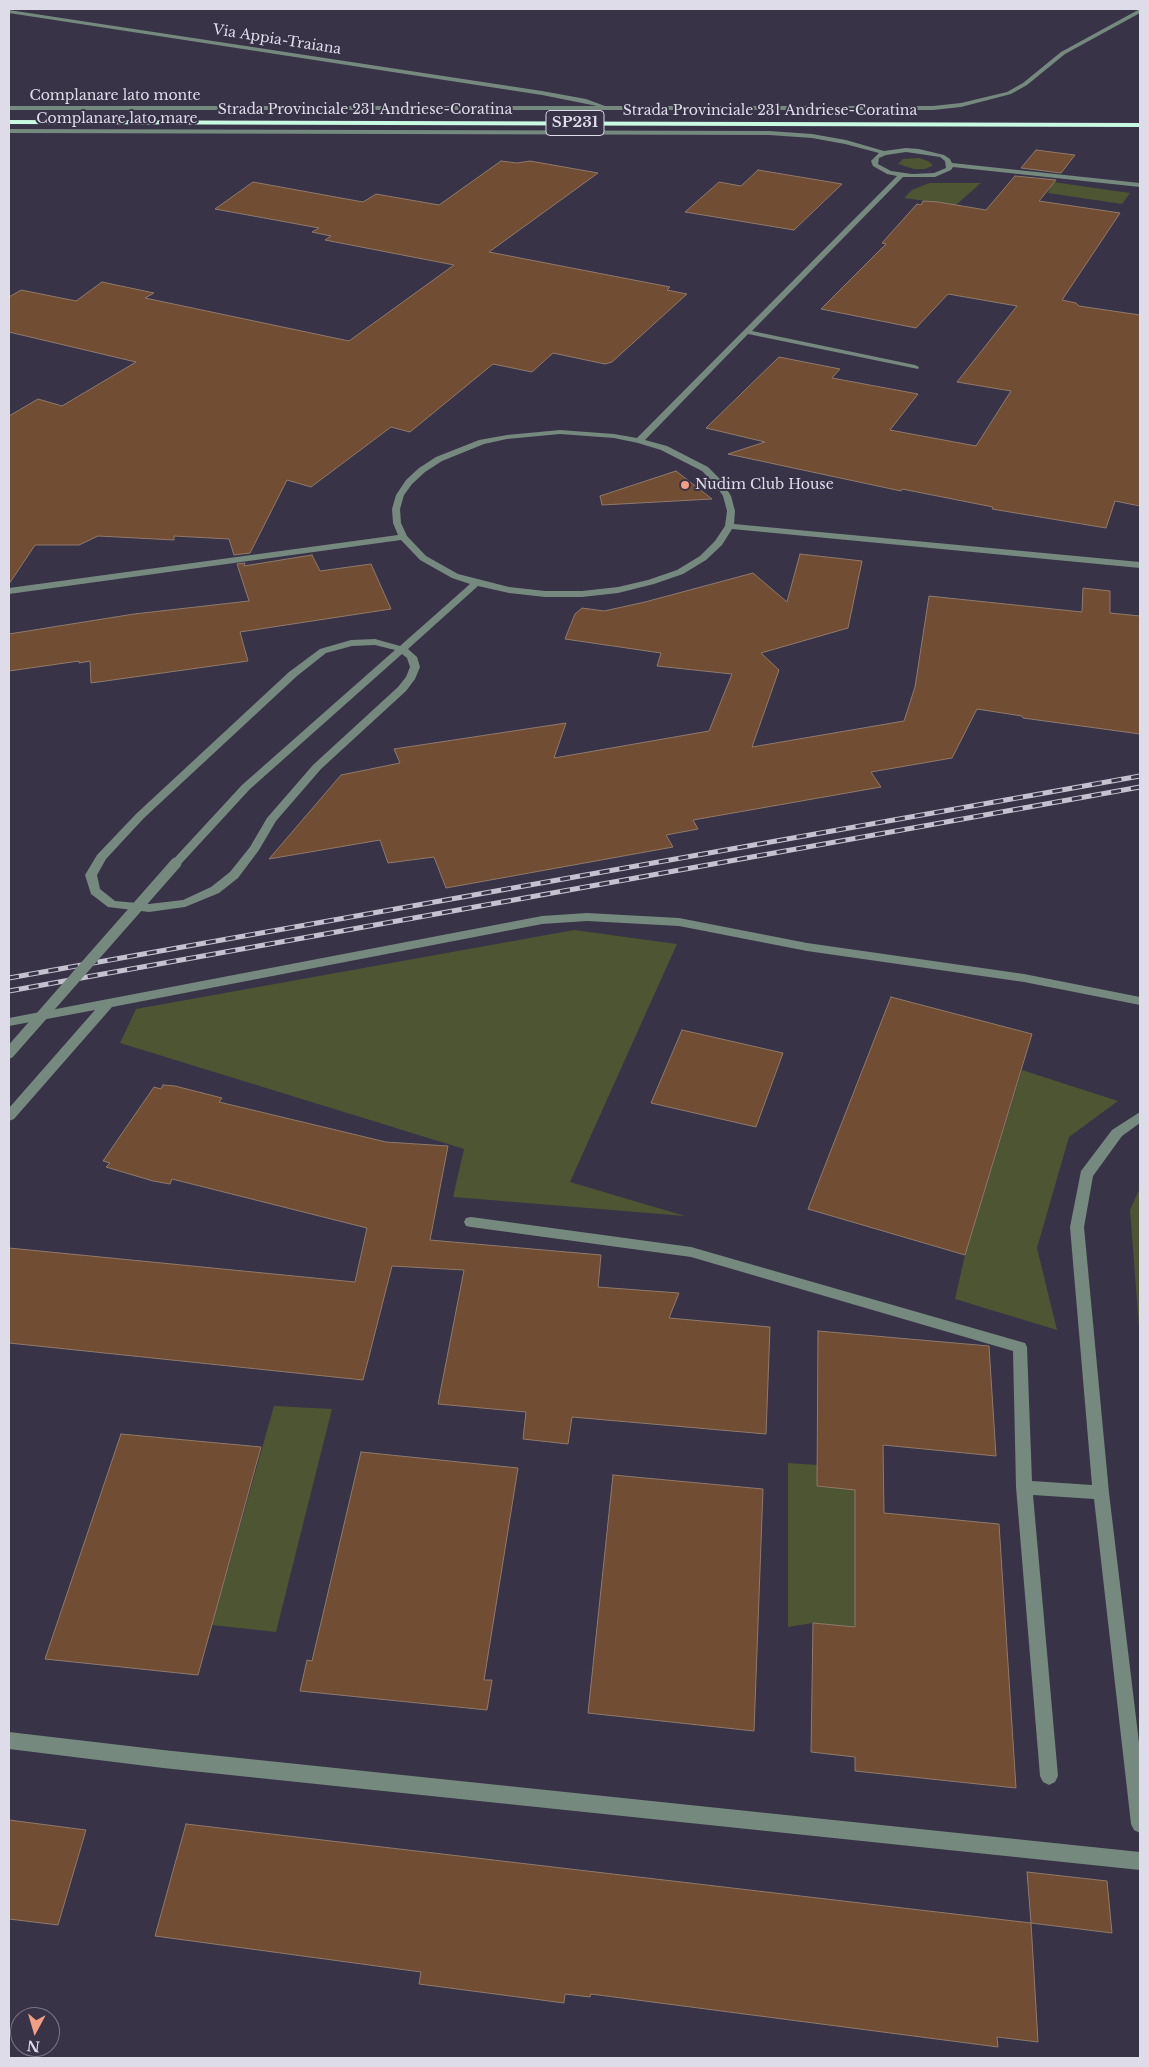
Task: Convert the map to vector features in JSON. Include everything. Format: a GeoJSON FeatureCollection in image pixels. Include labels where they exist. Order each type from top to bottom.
{"type":"FeatureCollection","features":[{"type":"Feature","properties":{"kind":"highway","name":"Strada Provinciale 231 Andriese-Coratina"},"geometry":{"type":"LineString","coordinates":[[9,114],[1140,117]]}},
{"type":"Feature","properties":{"kind":"highway","name":"Strada Provinciale 231 Andriese-Coratina"},"geometry":{"type":"LineString","coordinates":[[9,122],[1140,125]]}},
{"type":"Feature","properties":{"kind":"street","name":"Via Appia-Traiana"},"geometry":{"type":"LineString","coordinates":[[9,11],[542,93],[586,101],[611,109]]}},
{"type":"Feature","properties":{"kind":"street","name":"Complanare lato monte"},"geometry":{"type":"LineString","coordinates":[[9,108],[902,109],[961,105],[1009,93],[1025,84],[1063,53],[1140,11]]}},
{"type":"Feature","properties":{"kind":"street"},"geometry":{"type":"LineString","coordinates":[[542,93],[549,102],[549,109]]}},
{"type":"Feature","properties":{"kind":"street","name":"Complanare lato mare"},"geometry":{"type":"LineString","coordinates":[[9,131],[769,133],[812,136],[846,142],[884,153]]}},
{"type":"Feature","properties":{"kind":"street"},"geometry":{"type":"LineString","coordinates":[[906,150],[932,153],[948,160],[950,165],[949,169],[935,175],[900,175],[889,173],[875,165],[874,161],[884,153],[906,150]]}},
{"type":"Feature","properties":{"kind":"street"},"geometry":{"type":"LineString","coordinates":[[950,165],[1140,185]]}},
{"type":"Feature","properties":{"kind":"street"},"geometry":{"type":"LineString","coordinates":[[639,441],[900,175]]}},
{"type":"Feature","properties":{"kind":"street"},"geometry":{"type":"LineString","coordinates":[[746,332],[915,366]]}},
{"type":"Feature","properties":{"kind":"street"},"geometry":{"type":"LineString","coordinates":[[534,433],[587,433],[639,441],[664,448],[704,469],[718,482],[727,496],[731,511],[729,526],[720,543],[703,558],[680,572],[651,582],[618,590],[582,594],[545,594],[509,590],[476,583],[455,576],[423,558],[403,537],[397,523],[396,509],[400,495],[409,482],[422,470],[459,450],[499,439],[534,433]]}},
{"type":"Feature","properties":{"kind":"street"},"geometry":{"type":"LineString","coordinates":[[729,526],[1140,565]]}},
{"type":"Feature","properties":{"kind":"street"},"geometry":{"type":"LineString","coordinates":[[9,591],[403,537]]}},
{"type":"Feature","properties":{"kind":"street"},"geometry":{"type":"LineString","coordinates":[[9,1053],[176,863],[246,787],[476,583]]}},
{"type":"Feature","properties":{"kind":"street"},"geometry":{"type":"LineString","coordinates":[[375,642],[401,648],[412,657],[415,667],[402,690],[317,767],[271,820],[255,848],[234,875],[215,890],[185,903],[149,908],[112,904],[95,891],[90,875],[101,857],[140,816],[293,674],[323,651],[351,643],[375,642]]}},
{"type":"Feature","properties":{"kind":"street"},"geometry":{"type":"LineString","coordinates":[[9,1022],[542,920],[587,917],[679,922],[807,947],[1024,978],[1140,1001]]}},
{"type":"Feature","properties":{"kind":"street"},"geometry":{"type":"LineString","coordinates":[[9,1116],[107,1004]]}},
{"type":"Feature","properties":{"kind":"street"},"geometry":{"type":"LineString","coordinates":[[1140,1117],[1117,1133],[1086,1175],[1077,1227],[1101,1493],[1140,1824]]}},
{"type":"Feature","properties":{"kind":"street"},"geometry":{"type":"LineString","coordinates":[[471,1222],[691,1252],[1020,1347],[1024,1487],[1049,1776]]}},
{"type":"Feature","properties":{"kind":"street"},"geometry":{"type":"LineString","coordinates":[[1024,1487],[1101,1493]]}},
{"type":"Feature","properties":{"kind":"street"},"geometry":{"type":"LineString","coordinates":[[9,1740],[182,1761],[1140,1860]]}},
{"type":"Feature","properties":{"kind":"green space"},"geometry":{"type":"Polygon","coordinates":[[[919,158],[928,161],[932,166],[925,169],[914,169],[898,164],[903,159],[919,158]]]}},
{"type":"Feature","properties":{"kind":"green space"},"geometry":{"type":"Polygon","coordinates":[[[1053,182],[1130,193],[1122,204],[1048,193],[1053,182]]]}},
{"type":"Feature","properties":{"kind":"green space"},"geometry":{"type":"Polygon","coordinates":[[[929,183],[981,183],[956,205],[904,198],[912,190],[929,183]]]}},
{"type":"Feature","properties":{"kind":"green space"},"geometry":{"type":"Polygon","coordinates":[[[574,930],[677,944],[570,1182],[685,1216],[453,1197],[464,1149],[120,1043],[136,1009],[574,930]]]}},
{"type":"Feature","properties":{"kind":"green space"},"geometry":{"type":"Polygon","coordinates":[[[1022,1070],[1118,1101],[1069,1137],[1037,1248],[1057,1330],[955,1299],[965,1255],[1022,1070]]]}},
{"type":"Feature","properties":{"kind":"green space"},"geometry":{"type":"Polygon","coordinates":[[[1140,1188],[1140,1341],[1130,1210],[1140,1188]]]}},
{"type":"Feature","properties":{"kind":"green space"},"geometry":{"type":"Polygon","coordinates":[[[274,1406],[332,1409],[276,1632],[212,1625],[274,1406]]]}},
{"type":"Feature","properties":{"kind":"green space"},"geometry":{"type":"Polygon","coordinates":[[[788,1463],[817,1465],[817,1486],[858,1490],[855,1627],[813,1623],[788,1627],[788,1463]]]}},
{"type":"Feature","properties":{"kind":"building"},"geometry":{"type":"Polygon","coordinates":[[[1036,150],[1075,155],[1061,173],[1021,168],[1036,150]]]}},
{"type":"Feature","properties":{"kind":"building"},"geometry":{"type":"Polygon","coordinates":[[[501,161],[517,163],[530,161],[598,173],[489,252],[670,287],[667,290],[687,294],[612,362],[605,364],[553,353],[532,372],[493,364],[410,432],[391,427],[311,487],[287,480],[250,553],[234,555],[229,539],[174,536],[174,540],[98,536],[79,545],[35,545],[9,584],[9,416],[38,399],[62,406],[136,362],[9,332],[9,297],[21,290],[76,301],[102,282],[154,293],[145,298],[349,341],[454,265],[325,240],[331,236],[312,232],[319,228],[215,209],[253,182],[363,202],[376,194],[439,205],[501,161]]]}},
{"type":"Feature","properties":{"kind":"building"},"geometry":{"type":"Polygon","coordinates":[[[758,170],[842,184],[794,230],[685,212],[719,182],[741,186],[758,170]]]}},
{"type":"Feature","properties":{"kind":"building"},"geometry":{"type":"Polygon","coordinates":[[[1015,176],[1056,180],[1039,201],[1120,213],[1062,300],[1076,303],[1079,306],[1140,315],[1140,506],[1115,501],[1106,528],[992,509],[993,507],[902,489],[901,491],[728,454],[765,442],[706,428],[779,357],[840,369],[832,378],[918,394],[890,430],[976,446],[1011,391],[957,382],[1017,306],[948,294],[916,328],[821,309],[886,244],[882,243],[917,204],[921,205],[923,201],[938,202],[986,210],[1015,176]]]}},
{"type":"Feature","properties":{"kind":"building"},"geometry":{"type":"Polygon","coordinates":[[[676,471],[712,499],[602,505],[600,496],[676,471]]]}},
{"type":"Feature","properties":{"kind":"building"},"geometry":{"type":"Polygon","coordinates":[[[800,554],[862,561],[848,628],[761,653],[779,670],[752,747],[904,721],[915,687],[929,596],[1082,612],[1083,588],[1110,591],[1110,613],[1140,616],[1140,734],[1023,718],[1022,716],[977,709],[952,758],[871,772],[881,787],[693,820],[698,829],[666,835],[673,847],[446,888],[434,857],[388,863],[380,840],[269,859],[341,775],[400,763],[394,749],[566,723],[554,758],[709,731],[732,674],[657,666],[661,653],[565,639],[575,614],[582,608],[604,611],[753,573],[787,602],[800,554]]]}},
{"type":"Feature","properties":{"kind":"building"},"geometry":{"type":"Polygon","coordinates":[[[312,555],[320,571],[371,564],[391,609],[240,632],[248,661],[91,683],[90,661],[9,671],[9,634],[134,614],[249,601],[237,564],[245,563],[244,566],[312,555]]]}},
{"type":"Feature","properties":{"kind":"building"},"geometry":{"type":"Polygon","coordinates":[[[891,997],[1032,1034],[965,1255],[808,1209],[891,997]]]}},
{"type":"Feature","properties":{"kind":"building"},"geometry":{"type":"Polygon","coordinates":[[[682,1030],[783,1053],[756,1127],[651,1103],[682,1030]]]}},
{"type":"Feature","properties":{"kind":"building"},"geometry":{"type":"Polygon","coordinates":[[[163,1085],[175,1086],[222,1098],[219,1102],[386,1142],[448,1146],[430,1240],[601,1255],[598,1287],[679,1293],[669,1318],[770,1327],[766,1434],[572,1417],[568,1444],[523,1439],[526,1412],[438,1404],[464,1270],[392,1266],[363,1380],[9,1343],[9,1248],[355,1282],[367,1228],[172,1179],[170,1184],[153,1181],[106,1167],[110,1163],[103,1161],[154,1087],[161,1089],[163,1085]]]}},
{"type":"Feature","properties":{"kind":"building"},"geometry":{"type":"Polygon","coordinates":[[[818,1331],[989,1346],[996,1456],[883,1445],[884,1513],[999,1524],[1016,1788],[855,1771],[855,1757],[811,1752],[813,1623],[855,1627],[855,1490],[817,1486],[818,1331]]]}},
{"type":"Feature","properties":{"kind":"building"},"geometry":{"type":"Polygon","coordinates":[[[121,1434],[261,1447],[198,1675],[45,1659],[121,1434]]]}},
{"type":"Feature","properties":{"kind":"building"},"geometry":{"type":"Polygon","coordinates":[[[361,1452],[518,1468],[484,1680],[492,1680],[487,1710],[300,1691],[307,1660],[312,1661],[361,1452]]]}},
{"type":"Feature","properties":{"kind":"building"},"geometry":{"type":"Polygon","coordinates":[[[613,1475],[763,1489],[754,1731],[588,1713],[613,1475]]]}},
{"type":"Feature","properties":{"kind":"building"},"geometry":{"type":"Polygon","coordinates":[[[9,1820],[86,1830],[58,1925],[9,1919],[9,1820]]]}},
{"type":"Feature","properties":{"kind":"building"},"geometry":{"type":"Polygon","coordinates":[[[186,1824],[1031,1923],[1038,2042],[997,2037],[998,2047],[591,1994],[590,1997],[565,1994],[564,2003],[419,1984],[421,1972],[155,1936],[186,1824]]]}},
{"type":"Feature","properties":{"kind":"building"},"geometry":{"type":"Polygon","coordinates":[[[1027,1872],[1107,1881],[1112,1933],[1031,1923],[1027,1872]]]}},
{"type":"Feature","properties":{"kind":"railway"},"geometry":{"type":"LineString","coordinates":[[9,978],[1140,776]]}},
{"type":"Feature","properties":{"kind":"railway"},"geometry":{"type":"LineString","coordinates":[[9,991],[1140,787]]}},
{"type":"Feature","properties":{"kind":"place","name":"Nudim Club House"},"geometry":{"type":"Point","coordinates":[685,485]}}]}
